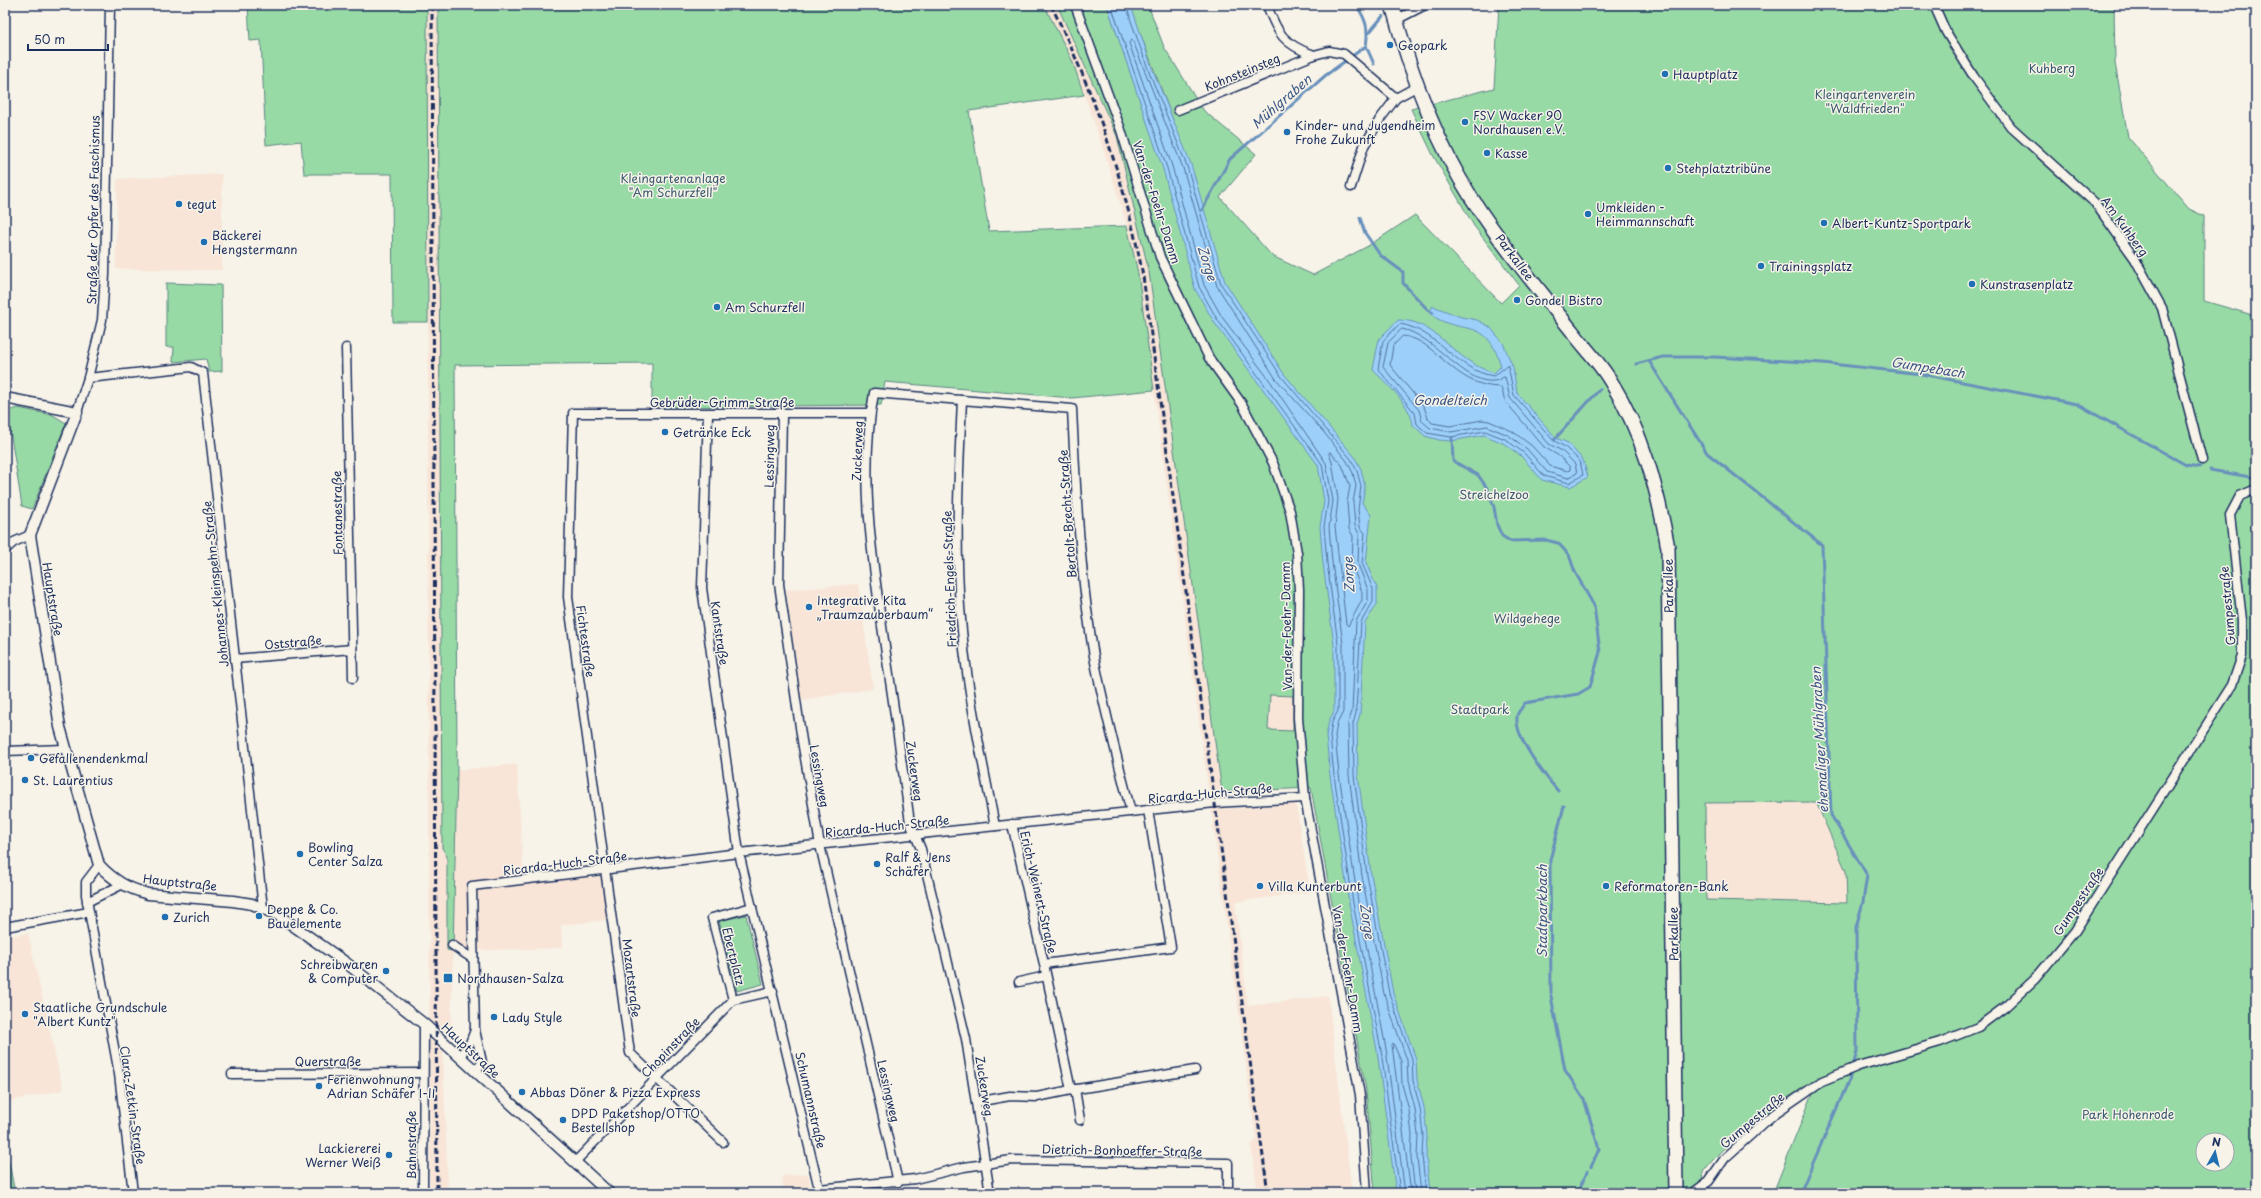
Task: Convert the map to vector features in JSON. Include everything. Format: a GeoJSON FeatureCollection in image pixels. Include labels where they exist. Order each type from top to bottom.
{"type":"FeatureCollection","features":[{"type":"Feature","properties":{"kind":"main road","name":"Parkallee"},"geometry":{"type":"LineString","coordinates":[[1392,5],[1418,86],[1444,149],[1471,196],[1502,241],[1609,379],[1639,437],[1648,460],[1659,500],[1668,548],[1676,1193]]}},
{"type":"Feature","properties":{"kind":"street","name":"Straße der Opfer des Faschismus"},"geometry":{"type":"LineString","coordinates":[[77,412],[88,378],[102,320],[105,275],[110,5]]}},
{"type":"Feature","properties":{"kind":"street","name":"Van-der-Foehr-Damm"},"geometry":{"type":"LineString","coordinates":[[1075,5],[1121,130],[1160,257],[1209,358],[1242,404],[1273,463],[1290,511],[1297,553],[1299,582],[1298,718],[1305,798],[1360,1095],[1368,1193]]}},
{"type":"Feature","properties":{"kind":"street"},"geometry":{"type":"LineString","coordinates":[[1267,5],[1275,27],[1286,41],[1299,50],[1314,55]]}},
{"type":"Feature","properties":{"kind":"street"},"geometry":{"type":"LineString","coordinates":[[1396,20],[1425,5]]}},
{"type":"Feature","properties":{"kind":"street","name":"Am Kuhberg"},"geometry":{"type":"LineString","coordinates":[[1934,5],[1946,32],[1974,77],[2011,127],[2095,203],[2135,260],[2162,308],[2202,460]]}},
{"type":"Feature","properties":{"kind":"street","name":"Kohnsteinsteg"},"geometry":{"type":"LineString","coordinates":[[1178,110],[1314,55],[1329,51],[1344,54],[1396,98]]}},
{"type":"Feature","properties":{"kind":"street"},"geometry":{"type":"LineString","coordinates":[[1351,187],[1364,146],[1372,131],[1396,98],[1418,86]]}},
{"type":"Feature","properties":{"kind":"street","name":"Fontanestraße"},"geometry":{"type":"LineString","coordinates":[[346,348],[353,678]]}},
{"type":"Feature","properties":{"kind":"street","name":"Johannes-Kleinspehn-Straße"},"geometry":{"type":"LineString","coordinates":[[88,378],[191,367],[203,373],[263,908]]}},
{"type":"Feature","properties":{"kind":"street","name":"Bertolt-Brecht-Straße"},"geometry":{"type":"LineString","coordinates":[[874,393],[1072,409],[1078,530],[1085,596],[1095,661],[1106,715],[1131,812]]}},
{"type":"Feature","properties":{"kind":"street","name":"Zuckerweg"},"geometry":{"type":"LineString","coordinates":[[874,393],[870,413],[867,466],[876,585],[910,823],[921,849],[964,1032],[990,1193]]}},
{"type":"Feature","properties":{"kind":"street"},"geometry":{"type":"LineString","coordinates":[[5,398],[77,412]]}},
{"type":"Feature","properties":{"kind":"street","name":"Friedrich-Engels-Straße"},"geometry":{"type":"LineString","coordinates":[[962,400],[958,513],[960,607],[965,656],[976,729],[995,826]]}},
{"type":"Feature","properties":{"kind":"street","name":"Hauptstraße"},"geometry":{"type":"LineString","coordinates":[[77,412],[30,535],[60,727],[99,865],[121,885],[148,894],[234,901],[263,908],[278,915],[320,944],[424,1024],[609,1193]]}},
{"type":"Feature","properties":{"kind":"street","name":"Gebrüder-Grimm-Straße"},"geometry":{"type":"LineString","coordinates":[[573,413],[870,413]]}},
{"type":"Feature","properties":{"kind":"street","name":"Fichtestraße"},"geometry":{"type":"LineString","coordinates":[[573,413],[568,597],[606,870]]}},
{"type":"Feature","properties":{"kind":"street","name":"Kantstraße"},"geometry":{"type":"LineString","coordinates":[[708,414],[702,588],[739,853]]}},
{"type":"Feature","properties":{"kind":"street","name":"Lessingweg"},"geometry":{"type":"LineString","coordinates":[[782,414],[779,584],[820,845],[898,1182]]}},
{"type":"Feature","properties":{"kind":"street","name":"Gumpestraße"},"geometry":{"type":"LineString","coordinates":[[1693,1193],[1709,1181],[1725,1158],[1774,1114],[1822,1081],[1859,1066],[1940,1042],[1978,1028],[2005,1007],[2035,979],[2075,931],[2232,685],[2242,656],[2242,620],[2230,515],[2240,496],[2256,489]]}},
{"type":"Feature","properties":{"kind":"street"},"geometry":{"type":"LineString","coordinates":[[5,550],[14,542],[30,535]]}},
{"type":"Feature","properties":{"kind":"street","name":"Oststraße"},"geometry":{"type":"LineString","coordinates":[[235,659],[352,649]]}},
{"type":"Feature","properties":{"kind":"street"},"geometry":{"type":"LineString","coordinates":[[5,751],[65,749]]}},
{"type":"Feature","properties":{"kind":"street","name":"Ricarda-Huch-Straße"},"geometry":{"type":"LineString","coordinates":[[473,959],[472,886],[739,853],[1012,824],[1215,803],[1305,798]]}},
{"type":"Feature","properties":{"kind":"street","name":"Erich-Weinert-Straße"},"geometry":{"type":"LineString","coordinates":[[1044,964],[1171,947],[1148,810]]}},
{"type":"Feature","properties":{"kind":"street","name":"Erich-Weinert-Straße"},"geometry":{"type":"LineString","coordinates":[[1012,824],[1080,1120]]}},
{"type":"Feature","properties":{"kind":"street","name":"Schumannstraße"},"geometry":{"type":"LineString","coordinates":[[739,853],[819,1189],[898,1182],[986,1163]]}},
{"type":"Feature","properties":{"kind":"street","name":"Clara-Zetkin-Straße"},"geometry":{"type":"LineString","coordinates":[[99,865],[86,882],[87,902],[118,1074],[133,1193]]}},
{"type":"Feature","properties":{"kind":"street","name":"Mozartstraße"},"geometry":{"type":"LineString","coordinates":[[606,870],[630,1052],[655,1079],[723,1142]]}},
{"type":"Feature","properties":{"kind":"street"},"geometry":{"type":"LineString","coordinates":[[87,902],[121,885]]}},
{"type":"Feature","properties":{"kind":"street","name":"Ebertplatz"},"geometry":{"type":"LineString","coordinates":[[752,907],[712,918],[733,1000],[773,991]]}},
{"type":"Feature","properties":{"kind":"street"},"geometry":{"type":"LineString","coordinates":[[5,926],[89,912]]}},
{"type":"Feature","properties":{"kind":"street"},"geometry":{"type":"LineString","coordinates":[[452,945],[473,959],[475,1030],[482,1062],[476,1072]]}},
{"type":"Feature","properties":{"kind":"street"},"geometry":{"type":"LineString","coordinates":[[1019,982],[1046,976]]}},
{"type":"Feature","properties":{"kind":"street","name":"Chopinstraße"},"geometry":{"type":"LineString","coordinates":[[575,1162],[733,1000]]}},
{"type":"Feature","properties":{"kind":"street","name":"Bahnstraße"},"geometry":{"type":"LineString","coordinates":[[424,1024],[424,1193]]}},
{"type":"Feature","properties":{"kind":"street"},"geometry":{"type":"LineString","coordinates":[[459,1057],[470,1043],[475,1030]]}},
{"type":"Feature","properties":{"kind":"street"},"geometry":{"type":"LineString","coordinates":[[976,1102],[1010,1096],[1037,1097],[1194,1070]]}},
{"type":"Feature","properties":{"kind":"street","name":"Querstraße"},"geometry":{"type":"LineString","coordinates":[[232,1074],[423,1073]]}},
{"type":"Feature","properties":{"kind":"street","name":"Dietrich-Bonhoeffer-Straße"},"geometry":{"type":"LineString","coordinates":[[986,1163],[1012,1160],[1228,1163],[1228,1193]]}},
{"type":"Feature","properties":{"kind":"shaded area"},"geometry":{"type":"Polygon","coordinates":[[[427,5],[438,5],[442,848],[447,856],[453,951],[451,1034],[442,1028],[448,1193],[430,1193],[427,5]]]}},
{"type":"Feature","properties":{"kind":"shaded area"},"geometry":{"type":"Polygon","coordinates":[[[1044,5],[1057,5],[1117,136],[1149,272],[1224,809],[1296,804],[1310,892],[1235,902],[1248,1006],[1328,996],[1352,1193],[1258,1193],[1251,1146],[1256,1140],[1138,273],[1127,226],[1103,148],[1072,60],[1044,5]]]}},
{"type":"Feature","properties":{"kind":"shaded area"},"geometry":{"type":"Polygon","coordinates":[[[222,174],[222,270],[116,269],[117,179],[222,174]]]}},
{"type":"Feature","properties":{"kind":"shaded area"},"geometry":{"type":"Polygon","coordinates":[[[858,584],[873,689],[801,700],[786,590],[858,584]]]}},
{"type":"Feature","properties":{"kind":"shaded area"},"geometry":{"type":"Polygon","coordinates":[[[1270,695],[1294,696],[1293,731],[1268,731],[1270,695]]]}},
{"type":"Feature","properties":{"kind":"shaded area"},"geometry":{"type":"Polygon","coordinates":[[[517,764],[524,884],[602,876],[607,920],[561,925],[563,948],[453,951],[457,770],[517,764]]]}},
{"type":"Feature","properties":{"kind":"shaded area"},"geometry":{"type":"Polygon","coordinates":[[[1816,802],[1846,871],[1847,903],[1705,900],[1705,803],[1816,802]]]}},
{"type":"Feature","properties":{"kind":"shaded area","name":"Staatliche Grundschule \"Albert Kuntz\""},"geometry":{"type":"Polygon","coordinates":[[[28,933],[63,1090],[5,1102],[5,937],[28,933]]]}},
{"type":"Feature","properties":{"kind":"shaded area"},"geometry":{"type":"Polygon","coordinates":[[[808,1174],[812,1193],[784,1193],[782,1176],[808,1174]]]}},
{"type":"Feature","properties":{"kind":"shaded area"},"geometry":{"type":"Polygon","coordinates":[[[960,1187],[970,1193],[888,1193],[959,1188],[960,1187]]]}},
{"type":"Feature","properties":{"kind":"green space"},"geometry":{"type":"Polygon","coordinates":[[[248,5],[427,5],[428,322],[393,322],[392,174],[304,174],[301,141],[266,145],[261,40],[250,41],[248,5]]]}},
{"type":"Feature","properties":{"kind":"green space","name":"Kleingartenanlage \"Am Schurzfell\""},"geometry":{"type":"Polygon","coordinates":[[[438,5],[1044,5],[1072,60],[1084,95],[969,111],[989,231],[1127,226],[1138,273],[1154,390],[1072,398],[885,382],[881,405],[652,407],[652,363],[455,365],[457,770],[453,951],[447,950],[447,856],[442,848],[438,5]]]}},
{"type":"Feature","properties":{"kind":"green space"},"geometry":{"type":"Polygon","coordinates":[[[1057,5],[1107,5],[1149,127],[1173,120],[1134,17],[1131,5],[1148,5],[1164,47],[1204,111],[1256,154],[1220,197],[1272,256],[1313,275],[1368,246],[1415,215],[1501,303],[1519,285],[1474,226],[1433,155],[1411,109],[1494,88],[1499,5],[2114,5],[2115,63],[2128,137],[2189,209],[2204,216],[2204,301],[2256,316],[2256,1193],[1773,1193],[1819,1078],[1772,1109],[1728,1144],[1703,1172],[1705,1193],[1375,1193],[1366,1090],[1311,788],[1222,792],[1149,272],[1117,136],[1057,5]],[[1270,695],[1268,730],[1293,731],[1293,696],[1270,695]],[[1816,802],[1705,803],[1706,900],[1847,903],[1846,871],[1816,802]]]}},
{"type":"Feature","properties":{"kind":"green space"},"geometry":{"type":"Polygon","coordinates":[[[166,283],[221,285],[222,371],[209,372],[206,359],[173,362],[174,347],[166,347],[166,283]]]}},
{"type":"Feature","properties":{"kind":"green space"},"geometry":{"type":"Polygon","coordinates":[[[18,408],[53,415],[66,423],[32,509],[22,506],[7,411],[18,408]]]}},
{"type":"Feature","properties":{"kind":"green space"},"geometry":{"type":"Polygon","coordinates":[[[746,915],[763,984],[737,991],[719,921],[746,915]]]}},
{"type":"Feature","properties":{"kind":"green space"},"geometry":{"type":"Polygon","coordinates":[[[5,1142],[15,1193],[5,1193],[5,1142]]]}},
{"type":"Feature","properties":{"kind":"water","name":"Zorge"},"geometry":{"type":"Polygon","coordinates":[[[1107,5],[1131,5],[1152,68],[1191,164],[1225,282],[1284,374],[1354,456],[1361,469],[1365,487],[1362,503],[1371,515],[1366,563],[1377,588],[1377,604],[1365,623],[1360,714],[1357,724],[1358,775],[1371,874],[1393,993],[1416,1059],[1417,1080],[1424,1107],[1427,1135],[1426,1156],[1430,1193],[1396,1193],[1377,1050],[1349,903],[1330,775],[1326,736],[1329,721],[1334,711],[1334,644],[1323,563],[1320,527],[1324,501],[1318,465],[1214,322],[1195,289],[1163,169],[1107,5]]]}},
{"type":"Feature","properties":{"kind":"water","name":"Gondelteich"},"geometry":{"type":"Polygon","coordinates":[[[1433,306],[1461,317],[1477,320],[1490,327],[1503,343],[1513,367],[1517,393],[1556,438],[1568,443],[1583,460],[1588,477],[1570,487],[1542,480],[1521,456],[1503,443],[1484,435],[1451,441],[1439,440],[1425,436],[1413,425],[1408,410],[1398,395],[1373,370],[1379,339],[1398,320],[1414,322],[1427,328],[1462,356],[1482,368],[1494,373],[1501,366],[1495,349],[1488,339],[1480,332],[1441,321],[1429,313],[1433,306]]]}},
{"type":"Feature","properties":{"kind":"waterway","name":"Mühlgraben"},"geometry":{"type":"LineString","coordinates":[[1202,210],[1230,159],[1326,75],[1366,46],[1366,24],[1356,5]]}},
{"type":"Feature","properties":{"kind":"waterway"},"geometry":{"type":"LineString","coordinates":[[1368,34],[1383,16]]}},
{"type":"Feature","properties":{"kind":"waterway","name":"Stadtparkbach"},"geometry":{"type":"LineString","coordinates":[[1366,46],[1374,64]]}},
{"type":"Feature","properties":{"kind":"waterway","name":"Stadtparkbach"},"geometry":{"type":"LineString","coordinates":[[1360,218],[1365,233],[1380,255],[1403,272],[1403,283],[1428,310],[1433,313]]}},
{"type":"Feature","properties":{"kind":"waterway","name":"Gumpebach"},"geometry":{"type":"LineString","coordinates":[[1636,364],[1663,357],[1715,357],[1823,363],[1921,374],[2077,404],[2186,465],[2200,467]]}},
{"type":"Feature","properties":{"kind":"waterway","name":"ehemaliger Mühlgraben"},"geometry":{"type":"LineString","coordinates":[[1649,361],[1707,453],[1822,545],[1831,815],[1867,875],[1863,902],[1856,927],[1857,1052],[1849,1080],[1800,1193]]}},
{"type":"Feature","properties":{"kind":"waterway","name":"Gumpebach"},"geometry":{"type":"LineString","coordinates":[[1554,440],[1600,389]]}},
{"type":"Feature","properties":{"kind":"waterway","name":"Stadtparkbach"},"geometry":{"type":"LineString","coordinates":[[1452,438],[1453,461],[1478,475],[1487,488],[1494,507],[1497,525],[1502,536],[1510,541],[1546,540],[1558,543],[1569,555],[1575,572],[1594,606],[1600,652],[1590,687],[1578,694],[1525,703],[1518,713],[1517,722],[1519,732],[1524,743],[1530,754],[1558,791]]}},
{"type":"Feature","properties":{"kind":"waterway","name":"Gumpebach"},"geometry":{"type":"LineString","coordinates":[[2210,470],[2256,478]]}},
{"type":"Feature","properties":{"kind":"waterway","name":"Stadtparkbach"},"geometry":{"type":"LineString","coordinates":[[1551,993],[1550,860],[1564,806]]}},
{"type":"Feature","properties":{"kind":"waterway","name":"Stadtparkbach"},"geometry":{"type":"LineString","coordinates":[[1551,996],[1565,1070],[1584,1099],[1599,1149],[1591,1167]]}},
{"type":"Feature","properties":{"kind":"waterway","name":"Stadtparkbach"},"geometry":{"type":"LineString","coordinates":[[1577,1193],[1588,1171]]}},
{"type":"Feature","properties":{"kind":"railway"},"geometry":{"type":"LineString","coordinates":[[432,5],[437,1193]]}},
{"type":"Feature","properties":{"kind":"railway"},"geometry":{"type":"LineString","coordinates":[[1051,5],[1081,71],[1106,138],[1127,206],[1143,276],[1268,1193]]}},
{"type":"Feature","properties":{"kind":"place","name":"Geopark"},"geometry":{"type":"Point","coordinates":[1390,45]}},
{"type":"Feature","properties":{"kind":"place","name":"Hauptplatz"},"geometry":{"type":"Point","coordinates":[1665,74]}},
{"type":"Feature","properties":{"kind":"place","name":"FSV Wacker 90 Nordhausen e.V."},"geometry":{"type":"Point","coordinates":[1465,122]}},
{"type":"Feature","properties":{"kind":"place","name":"Kinder- und Jugendheim Frohe Zukunft"},"geometry":{"type":"Point","coordinates":[1287,132]}},
{"type":"Feature","properties":{"kind":"place","name":"Kasse"},"geometry":{"type":"Point","coordinates":[1487,153]}},
{"type":"Feature","properties":{"kind":"place","name":"Stehplatztribüne"},"geometry":{"type":"Point","coordinates":[1668,168]}},
{"type":"Feature","properties":{"kind":"place","name":"tegut"},"geometry":{"type":"Point","coordinates":[179,204]}},
{"type":"Feature","properties":{"kind":"place","name":"Umkleiden - Heimmannschaft"},"geometry":{"type":"Point","coordinates":[1588,214]}},
{"type":"Feature","properties":{"kind":"place","name":"Albert-Kuntz-Sportpark"},"geometry":{"type":"Point","coordinates":[1824,223]}},
{"type":"Feature","properties":{"kind":"place","name":"Bäckerei Hengstermann"},"geometry":{"type":"Point","coordinates":[204,242]}},
{"type":"Feature","properties":{"kind":"place","name":"Trainingsplatz"},"geometry":{"type":"Point","coordinates":[1761,266]}},
{"type":"Feature","properties":{"kind":"place","name":"Kunstrasenplatz"},"geometry":{"type":"Point","coordinates":[1972,284]}},
{"type":"Feature","properties":{"kind":"place","name":"Gondel Bistro"},"geometry":{"type":"Point","coordinates":[1517,300]}},
{"type":"Feature","properties":{"kind":"place","name":"Am Schurzfell"},"geometry":{"type":"Point","coordinates":[717,307]}},
{"type":"Feature","properties":{"kind":"place","name":"Getränke Eck"},"geometry":{"type":"Point","coordinates":[665,432]}},
{"type":"Feature","properties":{"kind":"place","name":"Integrative Kita „Traumzauberbaum“"},"geometry":{"type":"Point","coordinates":[809,607]}},
{"type":"Feature","properties":{"kind":"place","name":"Gefallenendenkmal"},"geometry":{"type":"Point","coordinates":[31,758]}},
{"type":"Feature","properties":{"kind":"place","name":"St. Laurentius"},"geometry":{"type":"Point","coordinates":[25,780]}},
{"type":"Feature","properties":{"kind":"place","name":"Bowling Center Salza"},"geometry":{"type":"Point","coordinates":[300,854]}},
{"type":"Feature","properties":{"kind":"place","name":"Ralf & Jens Schäfer"},"geometry":{"type":"Point","coordinates":[877,864]}},
{"type":"Feature","properties":{"kind":"place","name":"Villa Kunterbunt"},"geometry":{"type":"Point","coordinates":[1260,886]}},
{"type":"Feature","properties":{"kind":"place","name":"Reformatoren-Bank"},"geometry":{"type":"Point","coordinates":[1606,886]}},
{"type":"Feature","properties":{"kind":"place","name":"Deppe & Co. Bauelemente"},"geometry":{"type":"Point","coordinates":[259,916]}},
{"type":"Feature","properties":{"kind":"place","name":"Zurich"},"geometry":{"type":"Point","coordinates":[165,917]}},
{"type":"Feature","properties":{"kind":"place","name":"Schreibwaren & Computer"},"geometry":{"type":"Point","coordinates":[386,971]}},
{"type":"Feature","properties":{"kind":"place","name":"Nordhausen-Salza"},"geometry":{"type":"Point","coordinates":[448,978]}},
{"type":"Feature","properties":{"kind":"place","name":"Staatliche Grundschule \"Albert Kuntz\""},"geometry":{"type":"Point","coordinates":[25,1014]}},
{"type":"Feature","properties":{"kind":"place","name":"Lady Style"},"geometry":{"type":"Point","coordinates":[494,1017]}},
{"type":"Feature","properties":{"kind":"place","name":"Ferienwohnung Adrian Schäfer I-II"},"geometry":{"type":"Point","coordinates":[319,1086]}},
{"type":"Feature","properties":{"kind":"place","name":"Abbas Döner & Pizza Express"},"geometry":{"type":"Point","coordinates":[522,1092]}},
{"type":"Feature","properties":{"kind":"place","name":"DPD Paketshop/OTTO Bestellshop"},"geometry":{"type":"Point","coordinates":[563,1120]}},
{"type":"Feature","properties":{"kind":"place","name":"Lackiererei Werner Weiß"},"geometry":{"type":"Point","coordinates":[389,1155]}},
{"type":"Feature","properties":{"kind":"park label","name":"Kuhberg"},"geometry":{"type":"Point","coordinates":[2052,68]}},
{"type":"Feature","properties":{"kind":"park label","name":"Kleingartenverein \"Waldfrieden\""},"geometry":{"type":"Point","coordinates":[1865,101]}},
{"type":"Feature","properties":{"kind":"park label","name":"Streichelzoo"},"geometry":{"type":"Point","coordinates":[1494,494]}},
{"type":"Feature","properties":{"kind":"park label","name":"Wildgehege"},"geometry":{"type":"Point","coordinates":[1527,618]}},
{"type":"Feature","properties":{"kind":"park label","name":"Stadtpark"},"geometry":{"type":"Point","coordinates":[1480,709]}},
{"type":"Feature","properties":{"kind":"park label","name":"Park Hohenrode"},"geometry":{"type":"Point","coordinates":[2128,1114]}}]}
